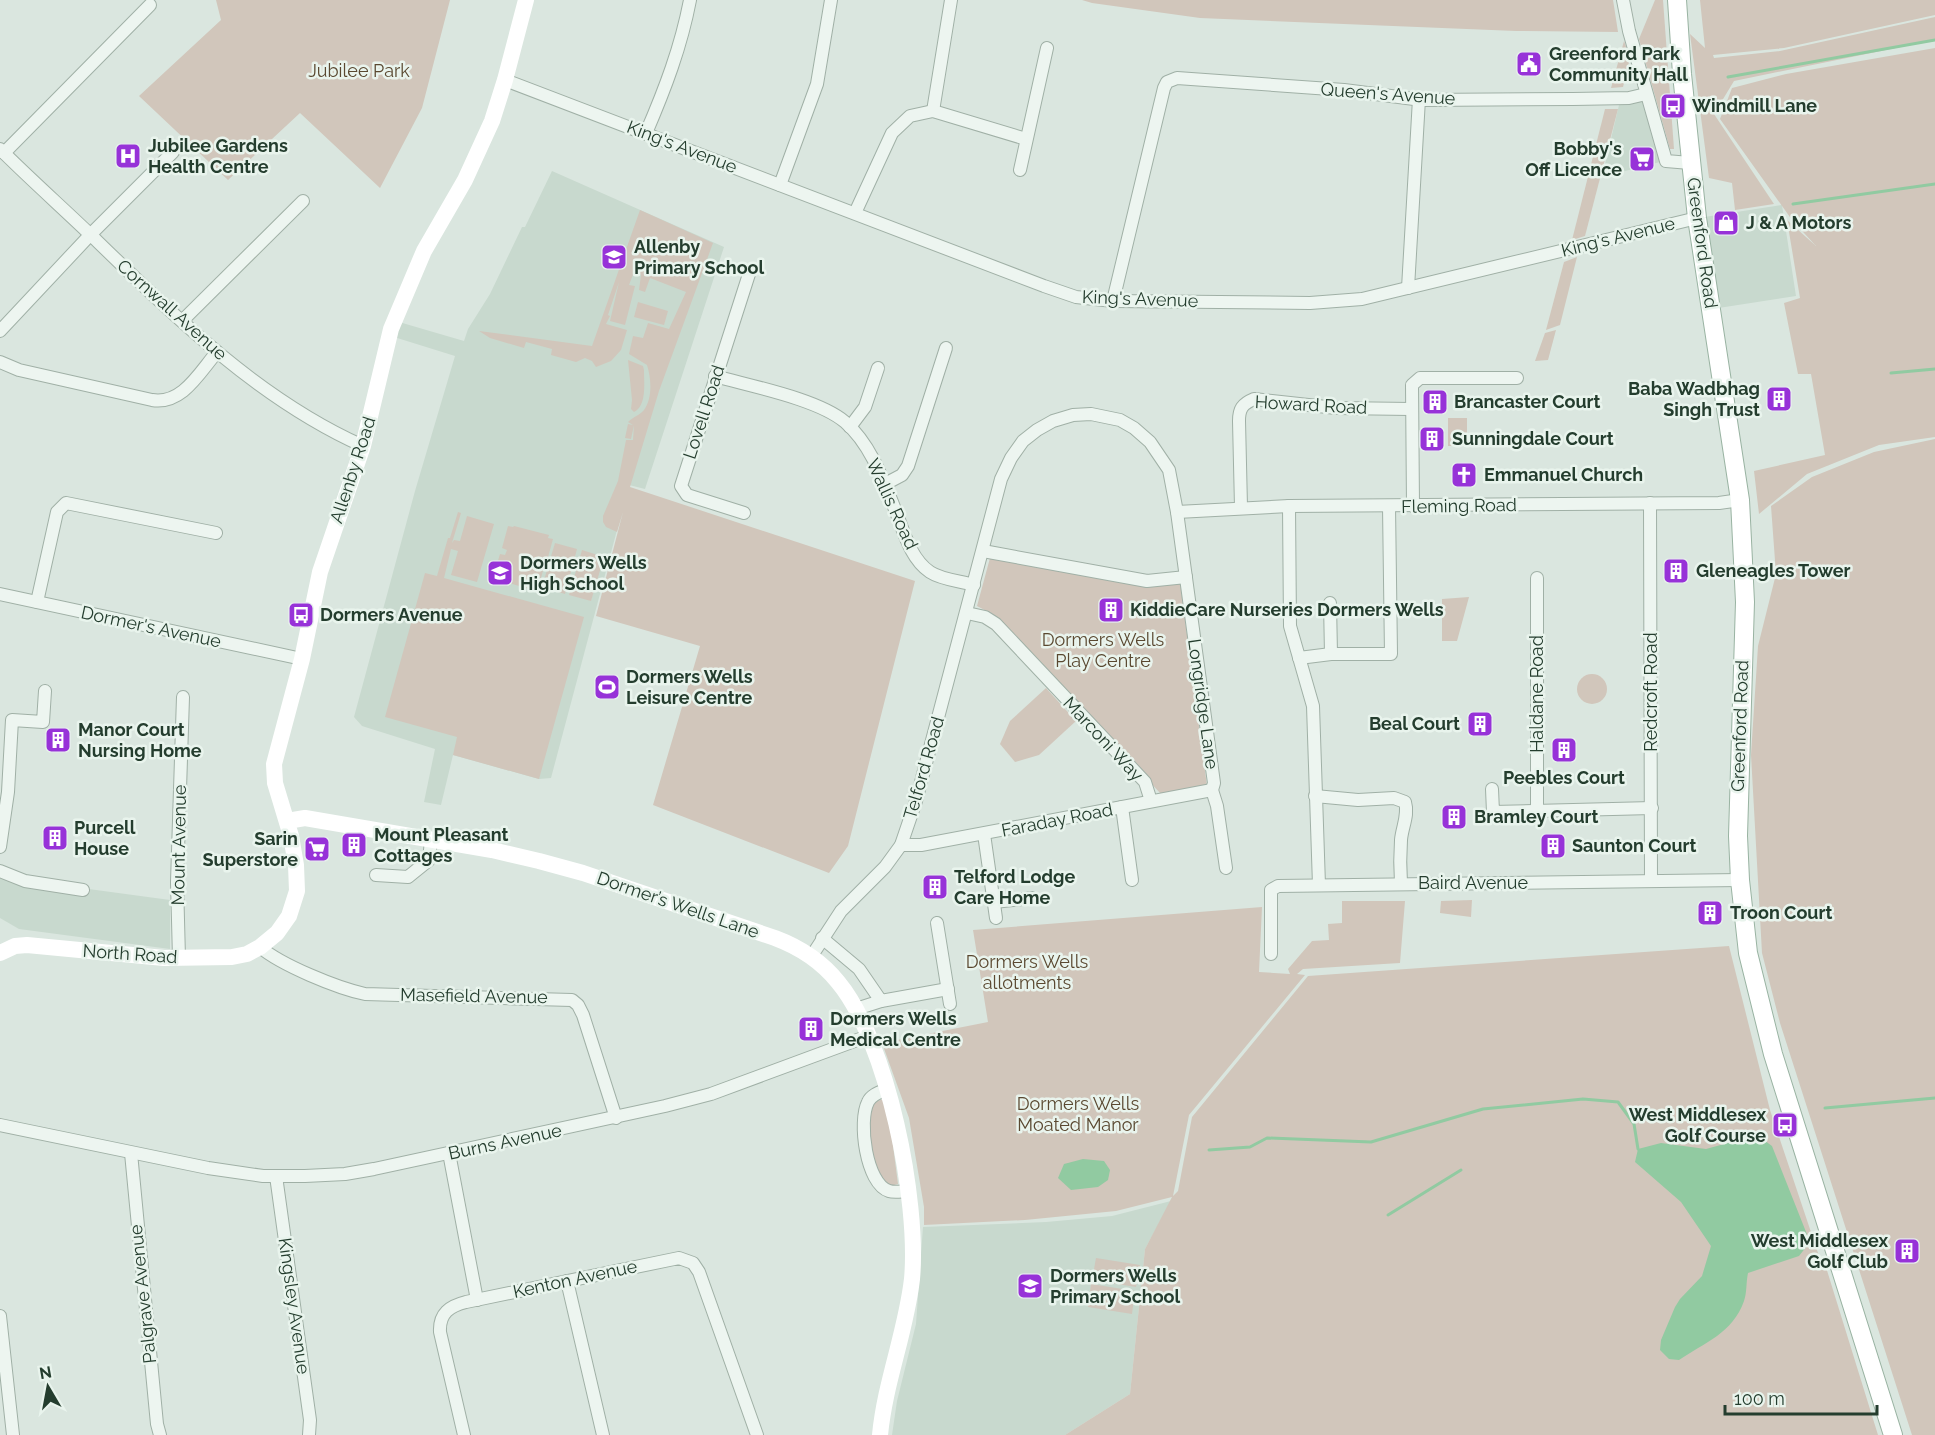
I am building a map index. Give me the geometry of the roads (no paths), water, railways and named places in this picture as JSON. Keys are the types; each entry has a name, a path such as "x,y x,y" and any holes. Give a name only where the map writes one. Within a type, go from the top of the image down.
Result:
{"main road":[{"name":"Greenford Road","path":"1677,0 1690,163 1740,500 1744,602 1738,790 1740,880 1748,953 1773,1054 1893,1435"}],"street":[{"name":"Allenby Road","path":"260,947 272,938 286,922 296,897 296,865 287,821 275,783 274,764 302,659 325,555 363,446 391,329 424,251 477,154 492,121 526,0"},
{"path":"646,133 668,82 683,34 690,0"},
{"path":"780,185 817,84 831,0"},
{"path":"933,111 951,0"},
{"path":"1623,0 1646,94 1666,161 1690,163"},
{"path":"2,151 150,5"},
{"path":"1020,170 1047,48"},
{"name":"Queen's Avenue","path":"1113,301 1158,108 1167,82 1177,78 1344,90 1419,99 1551,100 1629,98 1646,94"},
{"name":"King's Avenue","path":"505,80 1076,297 1113,301 1310,303 1362,299 1697,218"},
{"path":"1408,288 1419,99"},
{"path":"855,213 892,133 910,116 933,111 1026,139"},
{"name":"Cornwall Avenue","path":"2,151 217,352 281,399 323,426 363,446"},
{"path":"0,331 90,235 173,152"},
{"path":"182,321 303,201"},
{"name":"Lovell Road","path":"744,513 687,495 681,486 750,271"},
{"path":"885,484 902,475 908,466 946,348"},
{"path":"0,362 19,370 159,401 170,400 178,396 217,352"},
{"path":"850,427 865,407 878,368"},
{"name":"Wallis Road","path":"715,376 819,406 837,416 850,427 869,454 885,484 908,542 923,566 933,574 974,585"},
{"path":"1413,506 1412,386 1419,378 1517,378"},
{"name":"Howard Road","path":"1241,507 1239,410 1245,402 1254,399 1336,408 1411,409"},
{"name":"Telford Road","path":"811,957 841,912 885,867 901,844 916,801 1001,479 1017,449 1030,435 1046,424 1073,415 1091,414 1111,417 1127,424 1144,436 1156,449 1168,471 1178,512"},
{"name":"Fleming Road","path":"1178,512 1241,507 1724,503 1740,500"},
{"path":"37,602 57,512 66,503 216,533"},
{"name":"Redcroft Road","path":"1650,503 1651,881"},
{"path":"1289,506 1290,626 1313,706 1318,885"},
{"path":"1299,658 1331,654 1391,654 1389,506"},
{"name":"Longridge Lane","path":"1178,512 1214,783 1212,790 1217,806 1226,868"},
{"path":"982,550 1138,580 1152,581 1186,577"},
{"name":"Haldane Road","path":"1537,578 1537,811"},
{"name":"Dormer's Avenue","path":"0,594 302,659"},
{"path":"1330,603 1331,654"},
{"name":"Marconi Way","path":"967,613 985,617 996,624 1144,782 1151,801"},
{"path":"0,847 6,808 12,720 43,722 45,691"},
{"name":"Mount Avenue","path":"178,958 178,862 183,697"},
{"path":"1492,789 1493,812 1652,808"},
{"name":"Faraday Road","path":"901,844 921,845 1212,790"},
{"path":"1315,796 1358,800 1394,798 1405,802 1406,813 1400,853 1401,884"},
{"path":"1122,807 1132,880"},
{"name":"Dormer’s Wells Lane","path":"287,821 305,818 492,850 583,873 775,938 811,957 837,980 856,1009 887,1089 897,1125 908,1191 912,1251 911,1286 886,1393 880,1435"},
{"path":"984,834 996,918"},
{"path":"376,875 408,877 429,860 431,840"},
{"path":"0,871 24,881 83,890"},
{"name":"Baird Avenue","path":"1271,954 1271,890 1278,886 1740,880"},
{"path":"994,902 1032,897"},
{"path":"937,923 950,1004"},
{"path":"822,938 859,969 881,1000"},
{"name":"North Road","path":"0,953 15,946 27,945 135,957 178,958 240,956 260,947"},
{"name":"Masefield Avenue","path":"260,947 272,957 346,989 365,994 572,1000 578,1005 583,1015 616,1118"},
{"path":"856,1009 881,1000 948,989"},
{"name":"Burns Avenue","path":"0,1125 229,1171 276,1176 357,1172 616,1118 711,1094 868,1036"},
{"path":"887,1089 871,1098 867,1104 864,1132 866,1149 874,1173 884,1188 890,1192 908,1191"},
{"name":"Palgrave Avenue","path":"131,1153 157,1425 160,1435"},
{"path":"448,1154 477,1300"},
{"name":"Kingsley Avenue","path":"276,1176 310,1420 309,1435"},
{"name":"Kenton Avenue","path":"464,1435 440,1332 440,1321 448,1309 458,1304 673,1258 688,1260 699,1272 757,1435"},
{"path":"567,1281 603,1435"},
{"path":"0,1318 12,1435"}],"waterway":[{"path":"1728,77 1935,40"},
{"path":"1793,204 1935,184"},
{"path":"1891,373 1935,369"},
{"path":"1825,1108 1935,1098"},
{"path":"1209,1150 1250,1147 1267,1138 1371,1142 1483,1109 1583,1099 1618,1102 1634,1124 1638,1149"},
{"path":"1388,1215 1461,1170"}],"place":[{"name":"Greenford Park Community Hall","path":"1529,64"},
{"name":"Windmill Lane","path":"1673,106"},
{"name":"Jubilee Gardens Health Centre","path":"128,156"},
{"name":"Bobby's Off Licence","path":"1642,159"},
{"name":"J & A Motors","path":"1726,223"},
{"name":"Allenby Primary School","path":"614,257"},
{"name":"Baba Wadbhag Singh Trust","path":"1779,399"},
{"name":"Brancaster Court","path":"1435,402"},
{"name":"Sunningdale Court","path":"1432,439"},
{"name":"Emmanuel Church","path":"1464,475"},
{"name":"Gleneagles Tower","path":"1676,571"},
{"name":"Dormers Wells High School","path":"500,573"},
{"name":"KiddieCare Nurseries Dormers Wells","path":"1111,610"},
{"name":"Dormers Avenue","path":"301,615"},
{"name":"Dormers Wells Leisure Centre","path":"607,687"},
{"name":"Beal Court","path":"1480,724"},
{"name":"Manor Court Nursing Home","path":"58,740"},
{"name":"Peebles Court","path":"1564,750"},
{"name":"Bramley Court","path":"1454,817"},
{"name":"Purcell House","path":"55,838"},
{"name":"Mount Pleasant Cottages","path":"354,845"},
{"name":"Saunton Court","path":"1553,846"},
{"name":"Sarin Superstore","path":"317,849"},
{"name":"Telford Lodge Care Home","path":"935,887"},
{"name":"Troon Court","path":"1710,913"},
{"name":"Dormers Wells Medical Centre","path":"811,1029"},
{"name":"West Middlesex Golf Course","path":"1785,1125"},
{"name":"West Middlesex Golf Club","path":"1907,1251"},
{"name":"Dormers Wells Primary School","path":"1030,1286"}],"park label":[{"name":"Jubilee Park","path":"359,71"},
{"name":"Dormers Wells Play Centre","path":"1103,650"},
{"name":"Dormers Wells allotments","path":"1027,972"},
{"name":"Dormers Wells Moated Manor","path":"1078,1114"}]}
